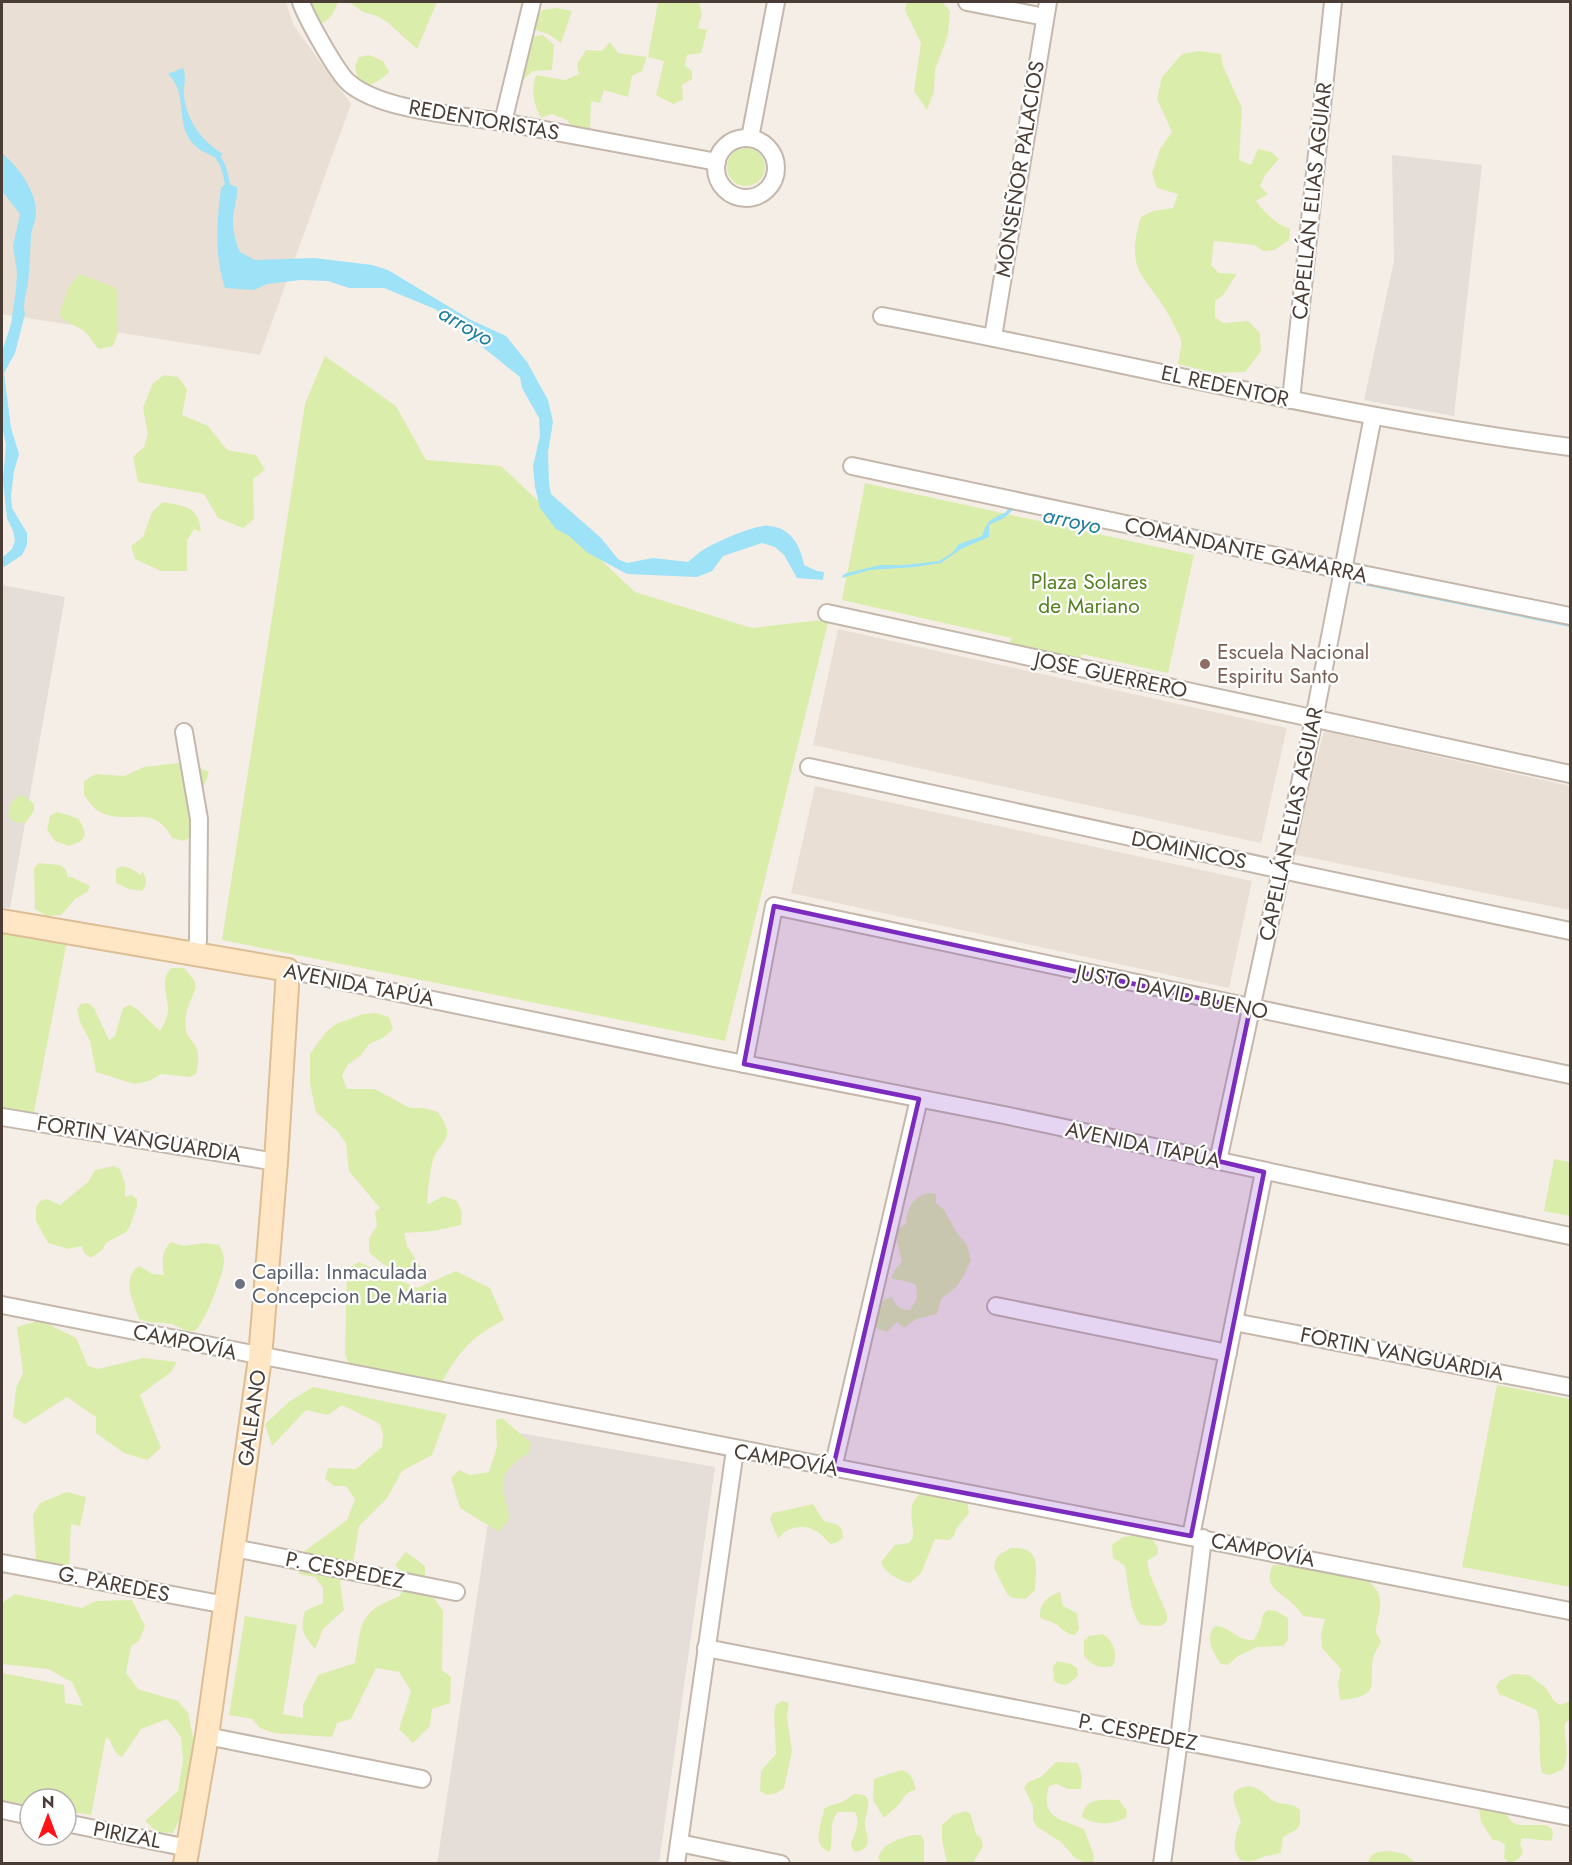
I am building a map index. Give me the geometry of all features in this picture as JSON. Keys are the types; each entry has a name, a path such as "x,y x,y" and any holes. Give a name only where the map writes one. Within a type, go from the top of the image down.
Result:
{"street":[{"name":"REDENTORISTAS","path":"301,2 328,54 348,83 373,97 397,105 503,122 717,162"},
{"path":"503,122 532,2"},
{"path":"750,138 776,2"},
{"path":"967,2 1046,9"},
{"name":"CAPELLÁN ELIAS AGUIAR","path":"1291,400 1334,2"},
{"name":"MONSEÑOR PALACIOS","path":"993,337 1046,9"},
{"path":"750,138 766,145 775,160 775,177 764,192 747,197 730,193 719,180 717,162 720,154 732,141 750,138"},
{"name":"EL REDENTOR","path":"882,316 1373,416 1570,447"},
{"name":"CAPELLÁN ELIAS AGUIAR","path":"1218,1161 1314,719 1373,416"},
{"name":"COMANDANTE GAMARRA","path":"852,466 1570,616"},
{"name":"JOSE GUERRERO","path":"827,613 1570,774"},
{"path":"184,732 199,819 198,940 195,955"},
{"name":"DOMINICOS","path":"809,767 1570,930"},
{"name":"JUSTO DAVID BUENO","path":"744,1064 774,906 1570,1076"},
{"name":"AVENIDA TAPÚA","path":"2,921 288,970 714,1058"},
{"name":"GALEANO","path":"186,1856 207,1736 260,1358 276,1162 288,970"},
{"name":"AVENIDA ITAPÚA","path":"714,1058 1570,1236"},
{"path":"833,1468 919,1099"},
{"name":"FORTIN VANGUARDIA","path":"2,1117 276,1162"},
{"path":"1162,1863 1179,1740 1197,1537 1228,1353 1264,1172"},
{"name":"CAMPOVÍA","path":"2,1305 260,1358 1197,1537 1570,1611"},
{"path":"996,1306 1228,1353"},
{"name":"FORTIN VANGUARDIA","path":"1234,1322 1570,1387"},
{"path":"676,1863 735,1450"},
{"name":"P. CESPEDEZ","path":"234,1548 456,1592"},
{"name":"G. PAREDES","path":"2,1563 226,1605"},
{"name":"P. CESPEDEZ","path":"706,1648 1570,1817"},
{"path":"207,1736 422,1779"},
{"path":"2,1810 18,1813"},
{"name":"PIRIZAL","path":"78,1826 186,1856"},
{"path":"679,1843 781,1863"}],"highlighted area":[{"path":"774,906 1250,1009 1218,1161 1264,1172 1191,1536 833,1468 919,1099 744,1064"}],"shaded area":[{"path":"2,2 286,2 294,26 351,104 260,355 2,314"},
{"path":"1392,155 1482,165 1454,416 1364,400 1394,261"},
{"path":"2,585 65,597 10,908 2,907"},
{"path":"838,629 1287,728 1261,843 813,745"},
{"path":"1324,731 1570,786 1570,910 1292,854"},
{"path":"815,786 1252,881 1229,988 791,893"},
{"path":"502,1430 715,1467 659,1863 437,1864"}],"green space":[{"path":"296,2 338,2 329,18 313,27"},
{"path":"349,2 437,2 417,49 387,22 363,12"},
{"path":"658,2 699,2 702,14 698,28 707,30 701,53 687,55 685,66 692,71 692,79 682,85 683,100 673,104 656,95 664,61 648,57"},
{"path":"907,2 942,2 950,11 948,35 935,70 934,92 927,110 914,91 921,43 905,10"},
{"path":"556,8 572,11 561,43 548,34 536,30 534,19 542,10"},
{"path":"543,35 554,45 552,70 533,71 519,83 523,38"},
{"path":"610,42 618,53 647,57 642,71 632,76 628,97 604,90 600,103 591,101 590,134 575,131 567,120 552,114 541,118 534,97 536,75 565,80 579,74 577,64 586,50 602,51"},
{"path":"1199,51 1221,54 1223,66 1242,108 1239,160 1251,165 1258,149 1271,152 1279,159 1265,175 1260,186 1268,194 1256,201 1271,218 1290,229 1289,240 1274,250 1263,251 1255,245 1214,241 1211,265 1219,273 1237,274 1223,295 1215,301 1215,317 1223,323 1248,321 1260,333 1261,351 1245,372 1215,373 1178,364 1180,336 1165,308 1142,275 1137,265 1135,252 1141,217 1153,211 1173,208 1178,194 1157,188 1152,173 1160,149 1172,132 1157,99 1162,77 1182,54"},
{"path":"369,55 383,61 389,72 367,87 358,80 355,66 359,57"},
{"path":"746,148 759,154 765,167 759,180 746,186 733,180 727,167 733,154"},
{"path":"79,274 114,287 118,293 118,333 113,346 99,349 84,331 59,314 69,287"},
{"path":"325,356 396,406 426,460 501,466 635,592 752,628 829,619 725,1041 222,940 305,404"},
{"path":"164,375 178,377 187,389 182,415 208,426 227,450 256,455 265,470 253,479 254,519 243,528 218,518 204,494 138,482 133,457 144,447 148,434 143,408 153,383"},
{"name":"Plaza Solares de Mariano","path":"865,483 1194,555 1168,673 1082,654 1079,665 1009,648 1011,638 842,600"},
{"path":"163,502 190,509 197,517 201,532 194,529 187,541 187,571 161,571 135,559 131,546 143,537 152,512"},
{"path":"187,762 209,772 197,804 195,829 184,841 172,838 165,827 157,821 139,817 110,816 100,812 84,795 84,781 95,774 124,776 144,767"},
{"path":"23,795 34,804 34,811 26,822 15,822 8,816 10,808 14,800"},
{"path":"57,812 73,816 82,824 85,835 81,841 69,846 55,841 47,830 50,816"},
{"path":"39,863 60,865 66,870 68,877 90,886 87,892 75,899 61,915 47,916 35,909 34,868"},
{"path":"122,866 141,875 142,871 146,881 142,891 129,889 116,883 116,869"},
{"path":"2,928 67,941 32,1122 2,1117"},
{"path":"171,968 184,968 194,980 196,987 185,1023 187,1034 198,1051 196,1074 190,1077 161,1074 149,1081 134,1084 96,1072 90,1041 80,1022 77,1009 81,1004 88,1003 94,1008 109,1040 115,1036 123,1008 130,1005 160,1031 168,1012 165,982"},
{"path":"376,1013 389,1017 393,1029 383,1038 369,1044 360,1056 348,1064 342,1076 347,1089 375,1089 410,1108 424,1108 438,1112 444,1122 447,1135 432,1164 427,1203 443,1196 457,1201 462,1212 461,1225 433,1231 404,1233 407,1246 422,1269 414,1271 393,1270 369,1252 369,1238 377,1226 375,1212 380,1208 349,1171 346,1143 338,1132 316,1112 310,1084 310,1054 326,1032 336,1024 363,1014"},
{"path":"1554,1159 1570,1162 1570,1216 1544,1211"},
{"path":"114,1166 120,1169 125,1184 125,1197 132,1195 137,1199 137,1206 126,1232 106,1243 103,1249 91,1258 84,1253 82,1246 68,1249 48,1243 36,1221 36,1207 40,1201 47,1199 60,1205 88,1182 95,1170"},
{"path":"928,1193 936,1194 936,1203 944,1210 967,1245 971,1260 957,1286 941,1299 937,1314 916,1319 904,1328 897,1322 887,1332 878,1329 872,1323 883,1300 892,1297 898,1307 910,1310 917,1298 916,1285 891,1278 902,1262 895,1234 906,1224 911,1204 918,1197"},
{"path":"171,1242 184,1246 205,1243 219,1245 223,1254 223,1269 217,1288 208,1311 194,1331 172,1324 139,1319 130,1291 130,1277 139,1266 152,1274 164,1275 164,1253"},
{"path":"359,1262 417,1288 456,1271 490,1288 504,1320 482,1333 467,1346 441,1383 397,1388 350,1367 345,1354 347,1269"},
{"path":"40,1320 76,1338 88,1366 98,1369 143,1358 177,1362 171,1372 140,1395 161,1448 147,1460 124,1453 96,1433 96,1417 67,1397 25,1424 13,1417 16,1388 23,1373 17,1327"},
{"path":"1497,1385 1570,1399 1570,1587 1462,1567"},
{"path":"313,1387 447,1414 432,1455 402,1471 387,1498 359,1526 353,1564 340,1582 344,1610 323,1629 315,1649 305,1635 303,1623 305,1611 323,1603 323,1588 315,1577 299,1574 298,1556 347,1520 355,1499 346,1486 334,1486 325,1479 328,1468 356,1469 382,1447 383,1435 380,1424 342,1405 328,1415 306,1410 272,1446 265,1424 290,1401"},
{"path":"502,1418 531,1443 529,1452 506,1473 503,1487 510,1518 499,1532 460,1508 451,1478 459,1470 470,1475 489,1472 497,1447 496,1420"},
{"path":"67,1492 86,1497 80,1526 71,1524 69,1573 46,1581 36,1562 33,1515 40,1503"},
{"path":"924,1492 944,1494 947,1500 954,1502 967,1500 969,1513 949,1540 935,1539 921,1573 910,1583 893,1576 881,1562 895,1545 909,1543 913,1538 912,1506 918,1496"},
{"path":"813,1504 824,1521 838,1525 842,1530 843,1537 838,1542 831,1544 821,1534 803,1527 786,1531 778,1539 770,1519 773,1513"},
{"path":"1154,1535 1153,1541 1158,1547 1158,1554 1147,1561 1150,1575 1167,1614 1167,1621 1161,1626 1141,1625 1137,1620 1128,1589 1125,1566 1113,1558 1112,1545 1123,1537"},
{"path":"1011,1548 1028,1551 1035,1560 1035,1590 1026,1599 1012,1598 1007,1594 994,1568 999,1555"},
{"path":"406,1552 425,1566 425,1578 437,1591 434,1598 443,1611 442,1670 451,1677 450,1703 432,1709 430,1726 413,1743 399,1729 411,1691 399,1672 376,1668 351,1719 337,1723 332,1737 274,1733 260,1728 252,1719 229,1715 245,1616 297,1625 283,1714 303,1718 303,1705 318,1675 355,1663 364,1621 376,1608 400,1596 405,1576 395,1565"},
{"path":"1273,1565 1317,1568 1330,1574 1354,1574 1367,1580 1377,1590 1380,1612 1376,1632 1381,1642 1374,1655 1371,1686 1364,1695 1340,1700 1338,1683 1341,1669 1322,1648 1321,1633 1325,1619 1303,1616 1274,1588 1270,1579"},
{"path":"1060,1592 1063,1606 1077,1613 1079,1629 1075,1635 1040,1617 1045,1601"},
{"path":"15,1594 82,1608 96,1601 132,1600 145,1626 139,1641 131,1646 126,1673 138,1689 178,1701 188,1713 201,1775 173,1833 157,1832 145,1821 178,1791 183,1760 181,1737 167,1719 141,1729 122,1757 106,1737 91,1815 78,1813 78,1787 18,1787 18,1803 2,1800 2,1673 64,1685 65,1703 83,1706 72,1682 48,1669 2,1664 2,1603"},
{"path":"1268,1610 1276,1611 1288,1618 1288,1640 1283,1646 1257,1647 1238,1656 1228,1665 1221,1664 1210,1640 1215,1626 1225,1628 1243,1639 1254,1640 1263,1614"},
{"path":"1103,1634 1114,1648 1113,1666 1096,1666 1084,1655 1084,1641 1089,1636"},
{"path":"1057,1661 1077,1668 1078,1675 1073,1681 1064,1685 1054,1681 1053,1667"},
{"path":"1513,1674 1529,1675 1546,1688 1554,1701 1560,1705 1570,1701 1570,1720 1565,1723 1567,1753 1562,1770 1549,1775 1542,1773 1537,1710 1499,1694 1496,1687 1499,1681"},
{"path":"782,1701 789,1703 787,1717 792,1752 784,1788 769,1795 760,1791 761,1771 776,1754 774,1712 776,1705"},
{"path":"1056,1762 1078,1763 1082,1776 1081,1789 1068,1789 1056,1784 1049,1786 1047,1805 1054,1816 1084,1829 1094,1856 1093,1863 1085,1863 1075,1858 1061,1842 1037,1827 1033,1820 1033,1806 1024,1788 1028,1782 1041,1777"},
{"path":"901,1770 910,1775 916,1790 906,1794 884,1818 873,1800 874,1779"},
{"path":"1250,1786 1276,1802 1292,1805 1300,1810 1298,1828 1283,1837 1281,1852 1253,1861 1240,1860 1235,1846 1241,1822 1234,1794 1241,1788"},
{"path":"854,1794 862,1795 868,1800 865,1826 868,1843 865,1848 855,1852 851,1846 858,1821 855,1812 838,1812 832,1826 830,1852 820,1845 819,1840 824,1809"},
{"path":"1119,1800 1127,1811 1126,1818 1104,1824 1082,1817 1087,1806 1095,1801"},
{"path":"1486,1806 1504,1812 1512,1822 1518,1825 1546,1825 1552,1829 1551,1841 1522,1838 1520,1844 1522,1854 1518,1859 1509,1863 1504,1858 1505,1845 1493,1840 1481,1822 1479,1809"},
{"path":"966,1811 971,1815 976,1834 981,1838 983,1846 973,1863 947,1863 942,1840 942,1825 953,1815"},
{"path":"913,1835 921,1835 924,1841 924,1863 881,1863 878,1858 887,1845"},
{"path":"1390,1851 1405,1854 1416,1863 1368,1863 1373,1854"}],"water":[{"path":"183,68 184,97 189,115 202,137 223,154 218,158 201,150 191,141 185,130 176,84 168,74"},
{"path":"2,153 25,180 33,195 36,212 31,235 29,276 24,302 25,314 15,353 4,373 11,428 19,454 14,471 12,508 27,533 27,545 22,555 4,567 2,558 12,549 15,541 7,518 3,480 6,445 2,425 2,352 11,324 16,290 17,272 13,246 20,214 2,191"},
{"path":"226,183 237,187 233,222 240,252 255,260 314,258 372,265 388,270 471,320 506,336 527,362 548,400 553,422 548,452 551,494 601,538 618,559 627,563 653,558 688,562 703,550 726,538 755,528 769,526 789,534 800,551 804,565 824,572 823,580 797,578 784,555 775,547 762,543 723,556 712,571 697,577 627,574 588,553 569,536 556,529 540,508 533,466 540,436 539,418 522,388 520,377 435,309 384,288 349,288 328,281 301,280 267,284 254,290 225,288 219,263 217,238 221,188"},
{"path":"1009,506 1321,572 1321,575 1014,509 1004,518 989,525 989,537 961,549 941,563 870,570 842,578 847,573 880,565 939,561 952,553 959,544 982,536 988,523 1006,512"},
{"path":"1354,578 1570,624 1570,627 1353,583"}],"waterway":[{"name":"arroyo","path":"214,153 222,165 228,188"}],"place":[{"name":"Escuela Nacional Espiritu Santo","path":"1205,664"},
{"name":"Capilla: Inmaculada Concepcion De Maria","path":"240,1284"}]}
